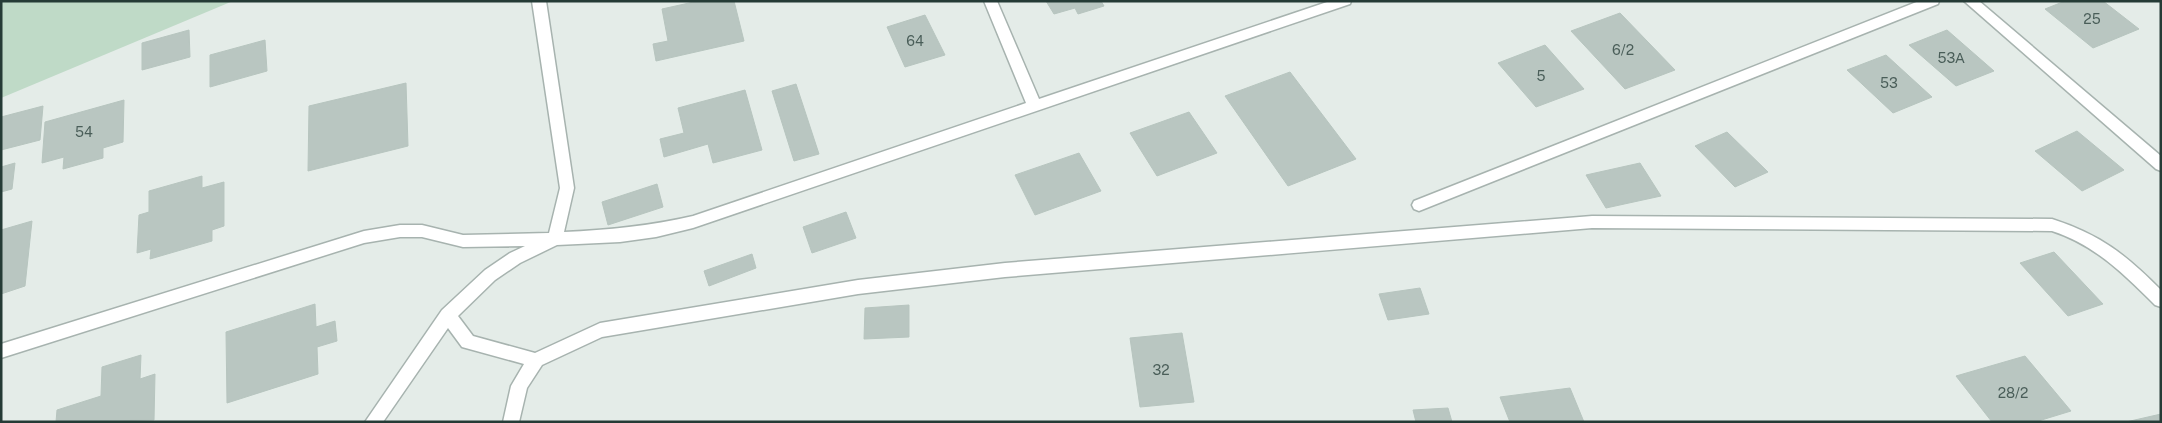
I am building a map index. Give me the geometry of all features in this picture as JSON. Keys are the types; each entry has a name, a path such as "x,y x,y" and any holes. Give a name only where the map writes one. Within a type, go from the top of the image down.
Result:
{"street":[{"path":"539,1 567,188 555,239"},
{"path":"990,1 1035,106"},
{"path":"1,351 364,237 400,231 422,231 463,241 555,239 620,236 656,231 694,222 1345,1"},
{"path":"1418,205 1934,1"},
{"path":"1970,1 2161,165"},
{"path":"511,422 519,386 536,360 600,330 858,287 1015,269 1592,222 2052,225 2073,231 2098,243 2116,256 2161,300"},
{"path":"373,422 448,315 490,275 515,258 555,239"},
{"path":"448,315 468,342 536,360"}],"green space":[{"path":"1,1 233,1 1,98"}],"building":[{"path":"698,1 734,1 744,41 656,61 653,44 668,41 662,9"},
{"path":"1046,1 1101,1 1104,6 1078,14 1075,8 1054,14"},
{"path":"2065,1 2103,1 2139,29 2093,48 2045,9"},
{"path":"1620,13 1675,70 1625,89 1571,31"},
{"path":"925,15 945,55 905,67 887,27"},
{"path":"189,30 190,57 142,70 142,43"},
{"path":"1947,30 1994,71 1956,86 1909,45"},
{"path":"265,40 267,71 210,87 210,55"},
{"path":"1545,45 1584,89 1536,107 1498,63"},
{"path":"1886,55 1932,97 1893,113 1847,70"},
{"path":"1290,72 1356,159 1288,186 1225,96"},
{"path":"406,83 408,146 308,171 309,106"},
{"path":"796,84 819,154 794,161 772,91"},
{"path":"745,90 762,150 713,163 708,144 664,157 660,139 684,133 678,108"},
{"path":"124,100 123,142 103,148 103,158 63,169 64,157 42,163 45,122"},
{"path":"43,106 40,140 1,150 1,117"},
{"path":"1189,112 1217,153 1157,176 1130,133"},
{"path":"2077,131 2124,170 2082,191 2035,151"},
{"path":"1727,132 1768,172 1735,187 1695,146"},
{"path":"1079,153 1101,191 1035,215 1015,175"},
{"path":"15,163 12,189 1,192 1,167"},
{"path":"1640,163 1661,196 1606,208 1586,175"},
{"path":"202,176 202,188 224,182 224,226 212,230 212,241 150,259 151,249 137,253 139,215 149,212 149,191"},
{"path":"657,184 663,207 608,225 602,202"},
{"path":"846,212 856,238 812,253 803,227"},
{"path":"32,221 25,286 1,294 1,230"},
{"path":"2054,252 2103,304 2068,316 2020,263"},
{"path":"752,254 756,268 709,286 704,271"},
{"path":"1420,288 1429,314 1388,320 1379,294"},
{"path":"315,304 316,327 335,321 337,341 317,347 318,374 227,403 226,332"},
{"path":"909,305 909,337 864,339 865,308"},
{"path":"1182,333 1194,402 1140,407 1130,338"},
{"path":"141,355 140,379 155,374 154,420 56,422 57,410 101,396 102,367"},
{"path":"2025,356 2071,411 2035,422 1992,422 1956,376"},
{"path":"1570,388 1584,422 1510,422 1500,397"},
{"path":"1448,408 1452,422 1416,422 1413,410"},
{"path":"2161,414 2161,422 2126,422"}]}
